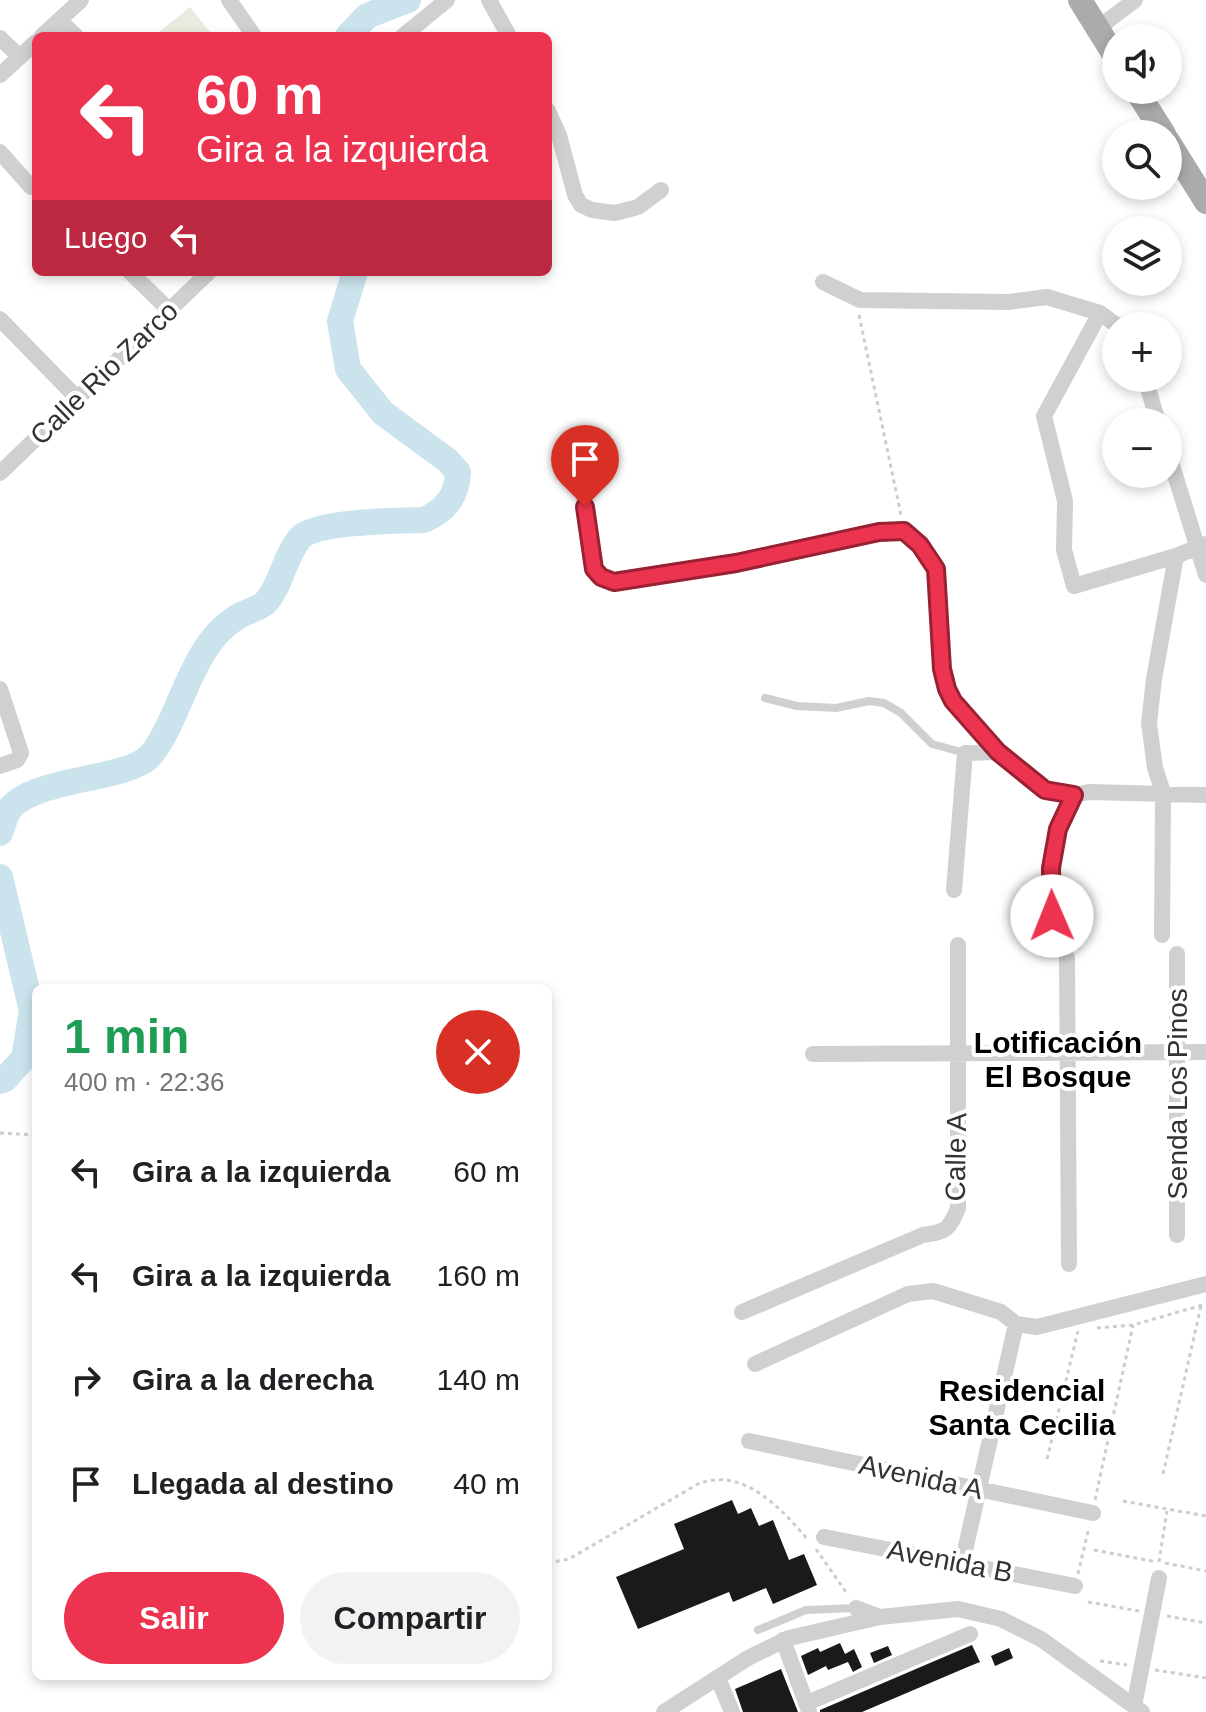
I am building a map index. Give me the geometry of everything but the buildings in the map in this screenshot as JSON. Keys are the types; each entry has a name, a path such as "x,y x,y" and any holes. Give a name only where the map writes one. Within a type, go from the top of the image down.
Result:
{"main road":[{"path":"1080,0 1102,35"},
{"path":"1182,163 1206,202"}],"street":[{"path":"46,32 81,0"},
{"path":"229,0 251,32"},
{"path":"408,32 447,0"},
{"path":"489,0 507,32"},
{"path":"1098,28 1135,0"},
{"path":"59,20 72,32"},
{"path":"0,38 20,57"},
{"path":"0,75 32,46"},
{"path":"552,120 575,195 581,205 615,213 638,207 661,190"},
{"path":"0,152 31,187"},
{"path":"134,276 169,310"},
{"name":"Calle Rio Zarco","path":"0,473 205,276"},
{"path":"823,282 860,300 1008,302 1047,297 1100,313 1044,416 1065,501 1063,522 1067,568 1074,586 1176,556 1202,545"},
{"path":"0,319 77,398"},
{"path":"581,476 594,569 601,577 614,582 736,563 879,532 904,531 920,545 936,569 942,669 947,689 953,701 998,752 1045,790 1074,795 1089,792 1206,795"},
{"path":"1181,488 1202,545 1206,575"},
{"path":"1162,935 1163,792 1155,768 1149,723 1176,556"},
{"path":"0,689 21,753 17,760 0,766"},
{"path":"954,890 965,753 998,752"},
{"path":"1052,916 1051,868 1058,829 1074,795"},
{"name":"Calle A","path":"742,1312 923,1235 943,1232 952,1224 958,1208 958,945"},
{"name":"Senda Los Pinos","path":"1177,954 1177,1235"},
{"path":"1067,958 1069,1264"},
{"path":"813,1054 1206,1052"},
{"path":"755,1364 908,1294 933,1291 1001,1312 1016,1324 1037,1327 1206,1284"},
{"path":"962,1564 1016,1324"},
{"name":"Avenida A","path":"749,1441 1093,1513"},
{"name":"Avenida B","path":"824,1537 1075,1586"},
{"path":"1138,1709 1159,1570"},
{"path":"856,1608 880,1617"},
{"path":"664,1712 783,1640 880,1617 958,1609 1001,1619 1041,1639 1138,1709"},
{"path":"783,1640 808,1708 970,1634"},
{"path":"718,1678 732,1712"}],"lane":[{"path":"765,698 797,706 836,708 869,701 884,703 901,713 932,744 965,753"},
{"path":"758,1630 806,1610 856,1608"}],"path":[{"path":"860,300 858,313 904,531"},
{"path":"0,1133 32,1135"},
{"path":"1092,1329 1133,1325 1203,1305 1163,1474"},
{"path":"1075,1586 1133,1325"},
{"path":"1047,1459 1078,1330"},
{"path":"552,1562 569,1559 698,1484 712,1478 726,1479 756,1491 784,1514 830,1568 856,1608"},
{"path":"1123,1501 1206,1516"},
{"path":"1159,1570 1167,1509"},
{"path":"1094,1550 1159,1570 1206,1571"},
{"path":"1088,1602 1206,1623"},
{"path":"1100,1661 1206,1678"}],"shaded area":[{"path":"190,7 210,32 159,32"}],"waterway":[{"path":"352,32 367,16 408,0"},
{"path":"0,833 9,810 34,792 130,768 151,755 210,642 230,622 266,602 300,538 309,532 339,525 424,520 449,501 458,472 447,460 383,413 348,369 340,321 354,276"},
{"path":"0,877 32,1011 24,1058 0,1081"}],"district":[{"name":"Lotificación El Bosque","path":"1058,1059"},
{"name":"Residencial Santa Cecilia","path":"1022,1407"}],"route":[{"path":"585,507 594,569 601,577 614,582 736,563 879,532 904,531 920,545 936,569 942,669 953,701 998,752 1045,790 1074,795 1058,829 1051,868 1052,916"}]}
